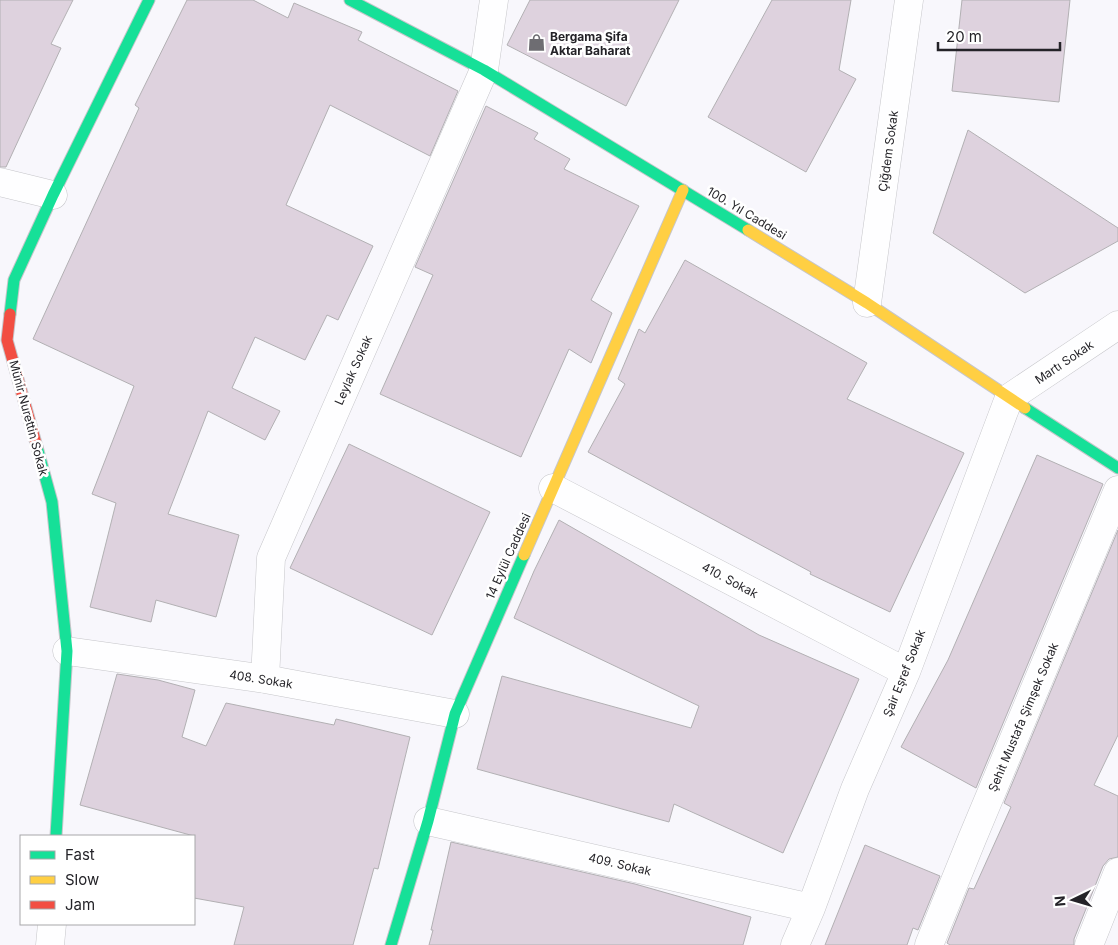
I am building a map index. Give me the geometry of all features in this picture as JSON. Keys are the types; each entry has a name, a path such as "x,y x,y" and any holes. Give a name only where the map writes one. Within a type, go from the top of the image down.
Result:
{"street":[{"name":"Münir Nurettin Sokak","path":"56,835 67,651 52,502 8,340 14,280 53,195 149,0"},
{"name":"100. Yıl Caddesi","path":"350,0 484,70 683,190 867,303 1118,468"},
{"name":"Leylak Sokak","path":"265,679 271,558 484,70 494,0"},
{"name":"Çiğdem Sokak","path":"867,303 909,0"},
{"path":"0,182 53,195"},
{"name":"14 Eylül Caddesi","path":"390,945 428,820 455,714 683,190"},
{"name":"Martı Sokak","path":"1009,398 1118,325"},
{"name":"Şair Eşref Sokak","path":"795,945 856,789 906,672 1009,398"},
{"name":"410. Sokak","path":"553,488 906,672"},
{"name":"Şehit Mustafa Şimşek Sokak","path":"929,945 1118,490"},
{"name":"408. Sokak","path":"67,651 265,679 455,714"},
{"name":"409. Sokak","path":"428,820 811,908"},
{"path":"1089,945 1118,872"},
{"path":"50,945 52,925"}],"building":[{"path":"0,0 73,0 51,44 61,48 6,167 0,167"},
{"path":"187,0 253,0 288,18 294,3 362,32 358,40 458,91 430,156 330,105 286,205 373,246 338,320 327,315 305,360 255,337 232,388 280,411 265,440 208,411 168,514 239,535 216,617 156,600 151,622 90,607 116,503 92,494 134,386 33,339 139,108 135,105"},
{"path":"530,0 679,0 626,106 507,45"},
{"path":"772,0 851,0 839,70 856,79 806,172 708,117"},
{"path":"962,0 1070,0 1059,102 952,91"},
{"path":"486,106 538,133 534,139 570,159 564,169 639,206 591,300 612,313 591,363 569,349 521,457 380,394 433,275 415,267"},
{"path":"968,130 1118,228 1118,241 1025,293 933,233"},
{"path":"685,260 867,363 847,399 964,453 890,612 810,574 811,572 588,452 625,384 618,379 639,329 645,333"},
{"path":"349,444 490,512 432,635 290,568"},
{"path":"1037,455 1103,484 976,788 901,747 948,660"},
{"path":"559,520 759,635 859,679 783,853 674,804 669,822 477,769 502,676 691,728 699,706 514,618"},
{"path":"1118,530 1118,735 1094,785 1118,796 1118,857 1109,859 1103,866 1074,939 1074,945 950,945 947,943 969,888 974,889 1011,807 1004,803"},
{"path":"117,674 158,680 195,690 182,737 206,746 226,703 334,725 336,719 410,737 378,869 374,868 353,945 234,945 244,907 195,898 195,835 80,805"},
{"path":"451,842 635,884 751,917 743,945 429,945"},
{"path":"865,845 940,876 918,930 913,928 907,945 825,945"}],"traffic: fast":[{"path":"10,314 14,280 53,195 149,0"},
{"path":"350,0 484,70 748,230"},
{"path":"1025,408 1118,468"},
{"path":"37,447 52,502 67,651 56,835"},
{"path":"391,945 428,821 455,714 524,555"}],"traffic: slow":[{"path":"524,555 683,190"},
{"path":"748,230 867,303 1025,408"}],"traffic: jam":[{"path":"10,314 7,340 37,447"}],"place":[{"name":"Bergama Şifa Aktar Baharat","path":"536,43"}]}
